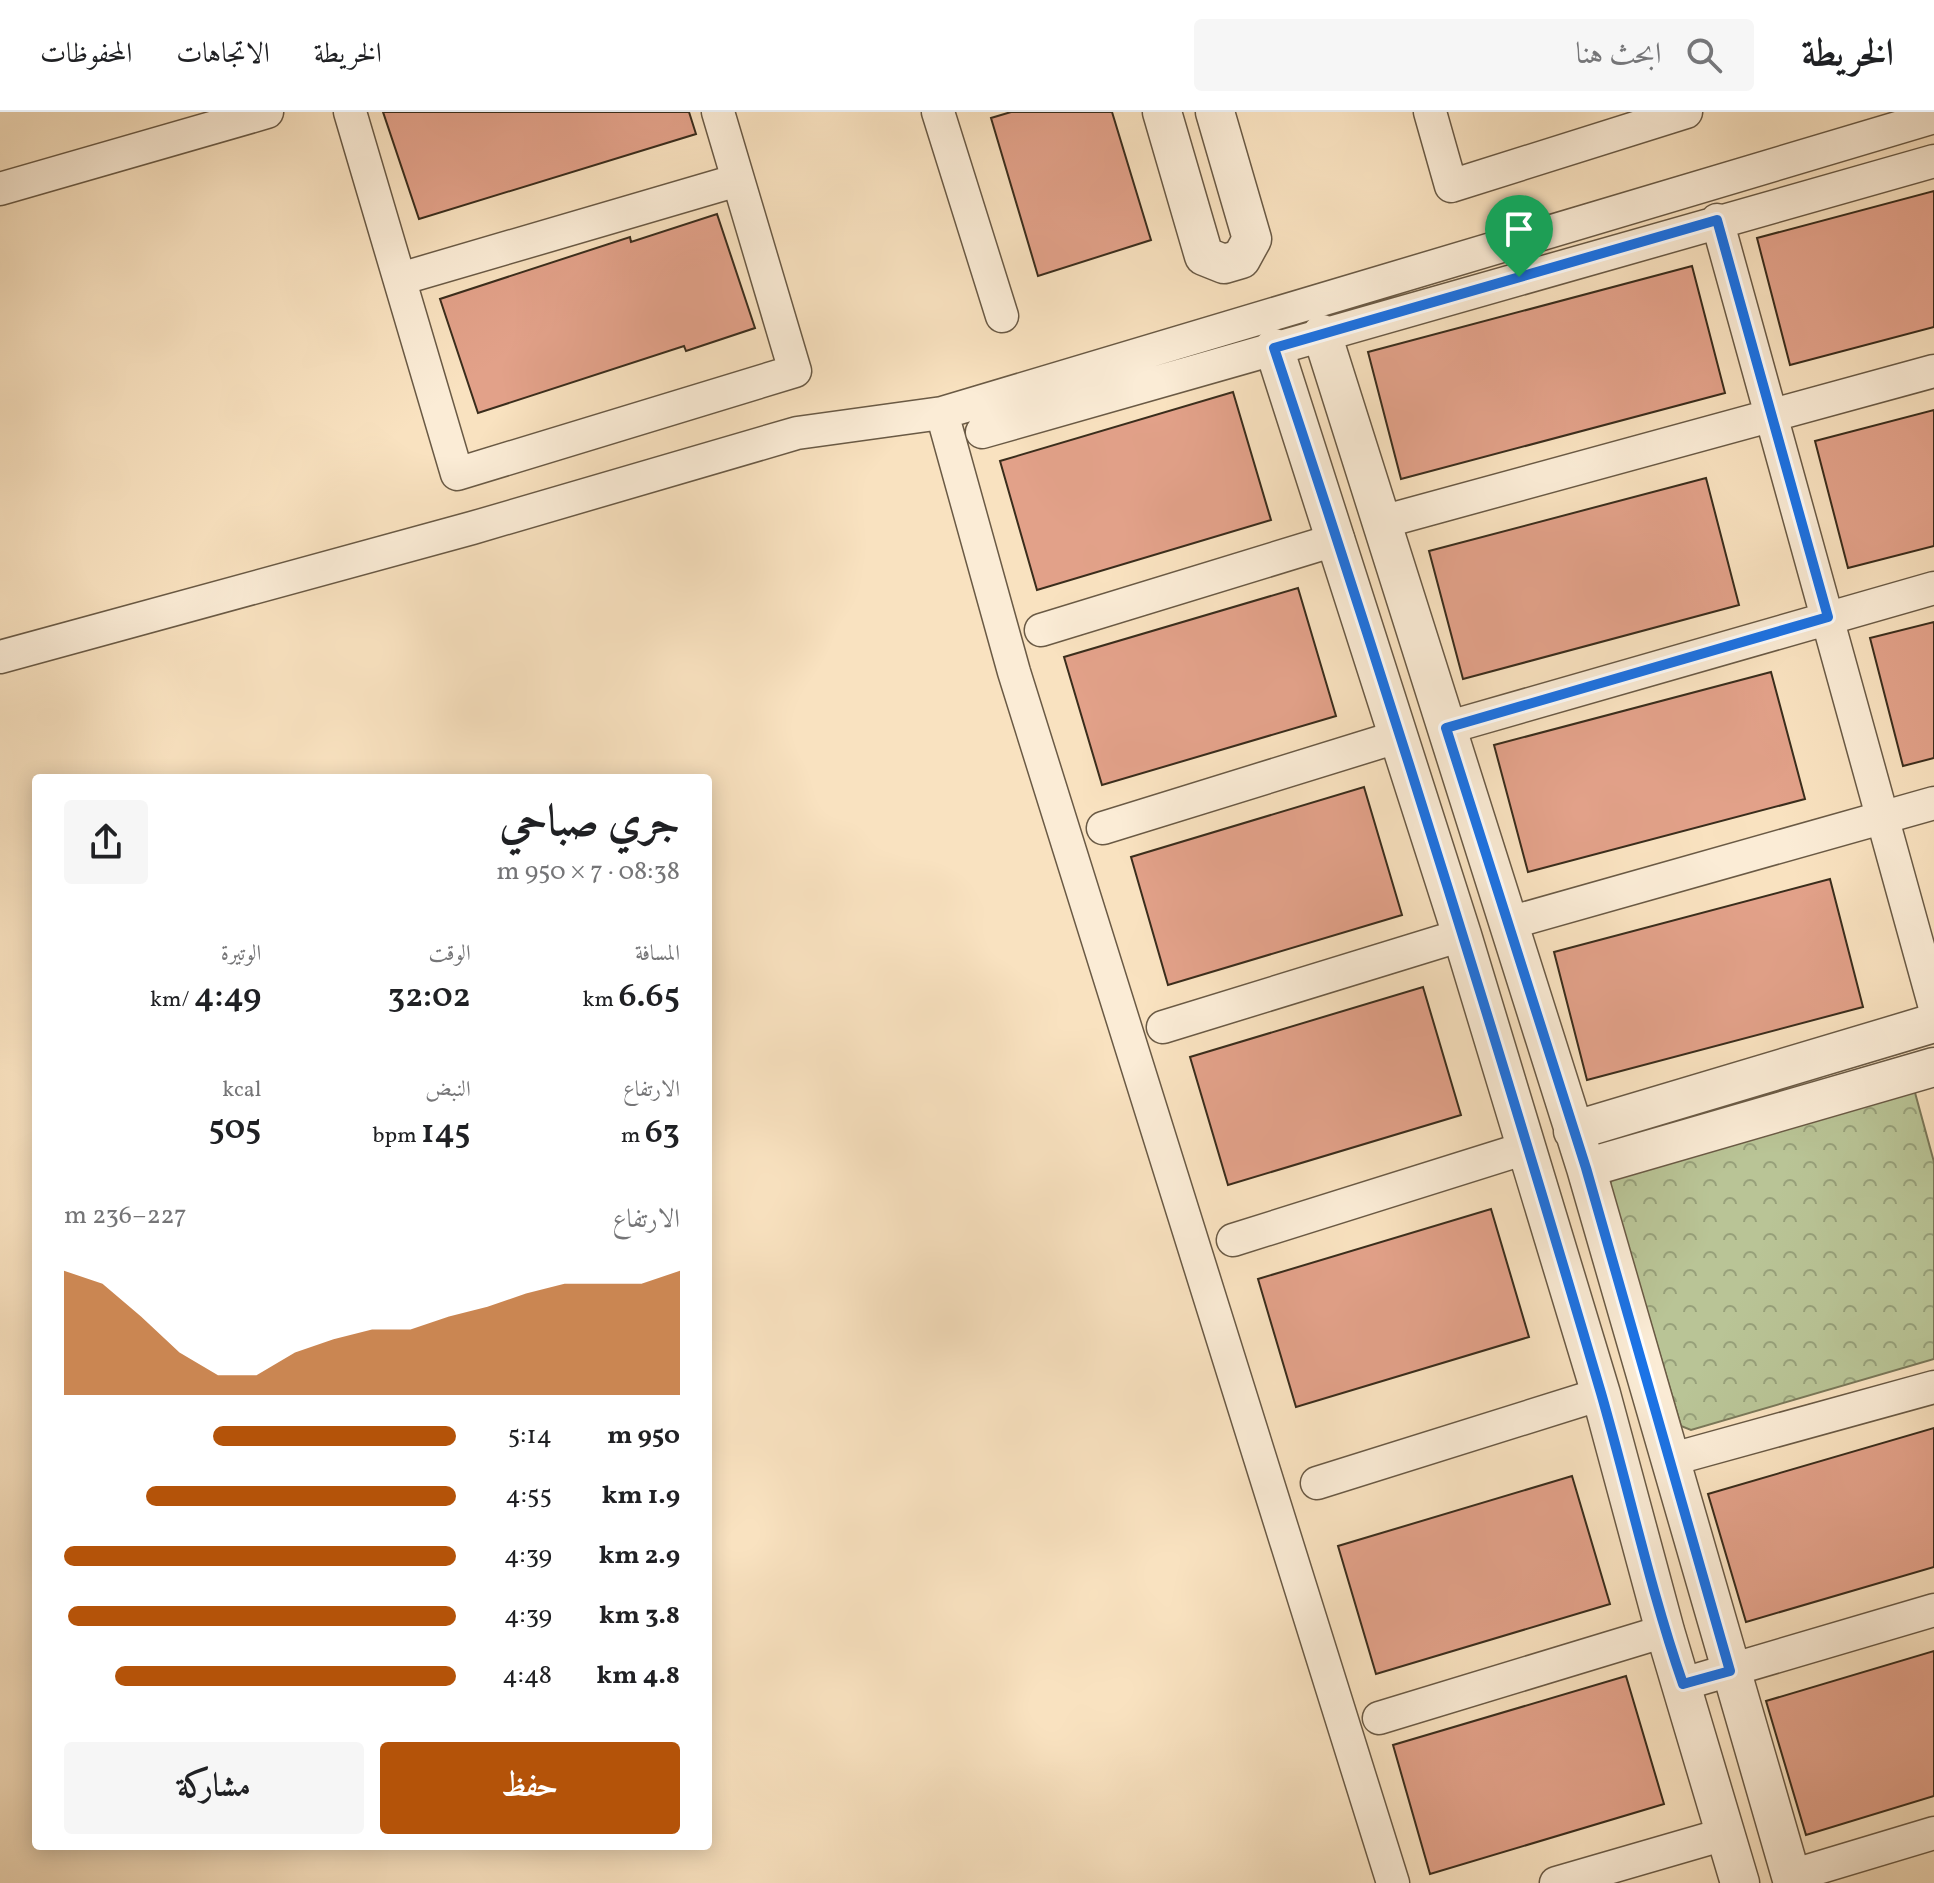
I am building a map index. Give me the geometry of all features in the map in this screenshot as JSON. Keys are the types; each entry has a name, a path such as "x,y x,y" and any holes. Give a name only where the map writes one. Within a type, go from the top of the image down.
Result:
{"street":[{"path":"0,189 267,112"},
{"path":"350,112 457,474 795,371 718,112"},
{"path":"938,112 1002,316"},
{"path":"1162,112 1204,256 1224,264 1241,259 1252,239 1215,112"},
{"path":"1430,112 1451,186 1686,112"},
{"path":"0,657 472,528 797,433 942,413 1934,117"},
{"path":"982,432 1717,220 1934,161"},
{"path":"400,279 738,180"},
{"path":"1717,220 1934,1004"},
{"path":"1322,334 1586,1168 1792,1880 1934,1833"},
{"path":"1274,348 1338,539 1462,935 1601,1394 1665,1631 1740,1883"},
{"path":"1382,522 1934,371"},
{"path":"942,413 1014,672 1393,1883"},
{"path":"1041,630 1338,539"},
{"path":"1446,728 1934,588"},
{"path":"1103,828 1400,736"},
{"path":"1509,923 1934,803"},
{"path":"1431,835 1475,820"},
{"path":"1163,1027 1462,935"},
{"path":"1573,1131 1934,1023"},
{"path":"1586,1168 1934,1067"},
{"path":"1233,1240 1526,1148"},
{"path":"1669,1460 1934,1387"},
{"path":"1317,1483 1601,1394"},
{"path":"1683,1684 1934,1610"},
{"path":"1379,1718 1665,1631"},
{"path":"1556,1883 1725,1834"}],"green space":[{"path":"1914,1089 1934,1162 1934,1359 1691,1430 1681,1426 1610,1185 1612,1179"}],"building":[{"path":"383,112 689,112 696,134 419,219"},
{"path":"1011,112 1112,112 1151,240 1038,276 991,118"},
{"path":"1934,191 1934,327 1790,365 1757,238"},
{"path":"717,214 755,328 686,351 684,346 478,413 440,299 630,237 631,242"},
{"path":"1692,266 1725,393 1401,479 1368,352"},
{"path":"1233,392 1271,520 1037,590 1000,461"},
{"path":"1934,410 1934,546 1848,568 1815,441"},
{"path":"1706,478 1739,605 1463,679 1429,551"},
{"path":"1298,588 1336,716 1102,785 1064,657"},
{"path":"1934,622 1934,758 1903,766 1870,638"},
{"path":"1771,672 1805,799 1528,872 1494,745"},
{"path":"1364,787 1402,915 1168,985 1131,857"},
{"path":"1830,879 1863,1007 1587,1080 1554,952"},
{"path":"1423,987 1461,1115 1228,1185 1190,1057"},
{"path":"1491,1209 1529,1337 1296,1407 1258,1279"},
{"path":"1934,1428 1934,1567 1746,1622 1708,1494"},
{"path":"1572,1476 1610,1604 1376,1674 1338,1546"},
{"path":"1934,1651 1934,1796 1806,1835 1766,1701"},
{"path":"1626,1676 1664,1804 1430,1874 1393,1745"}],"route":[{"path":"1717,220 1828,617 1446,728 1586,1168 1730,1671 1683,1684 1665,1631 1601,1394 1431,835 1274,348 1519,277 1717,220"}]}
